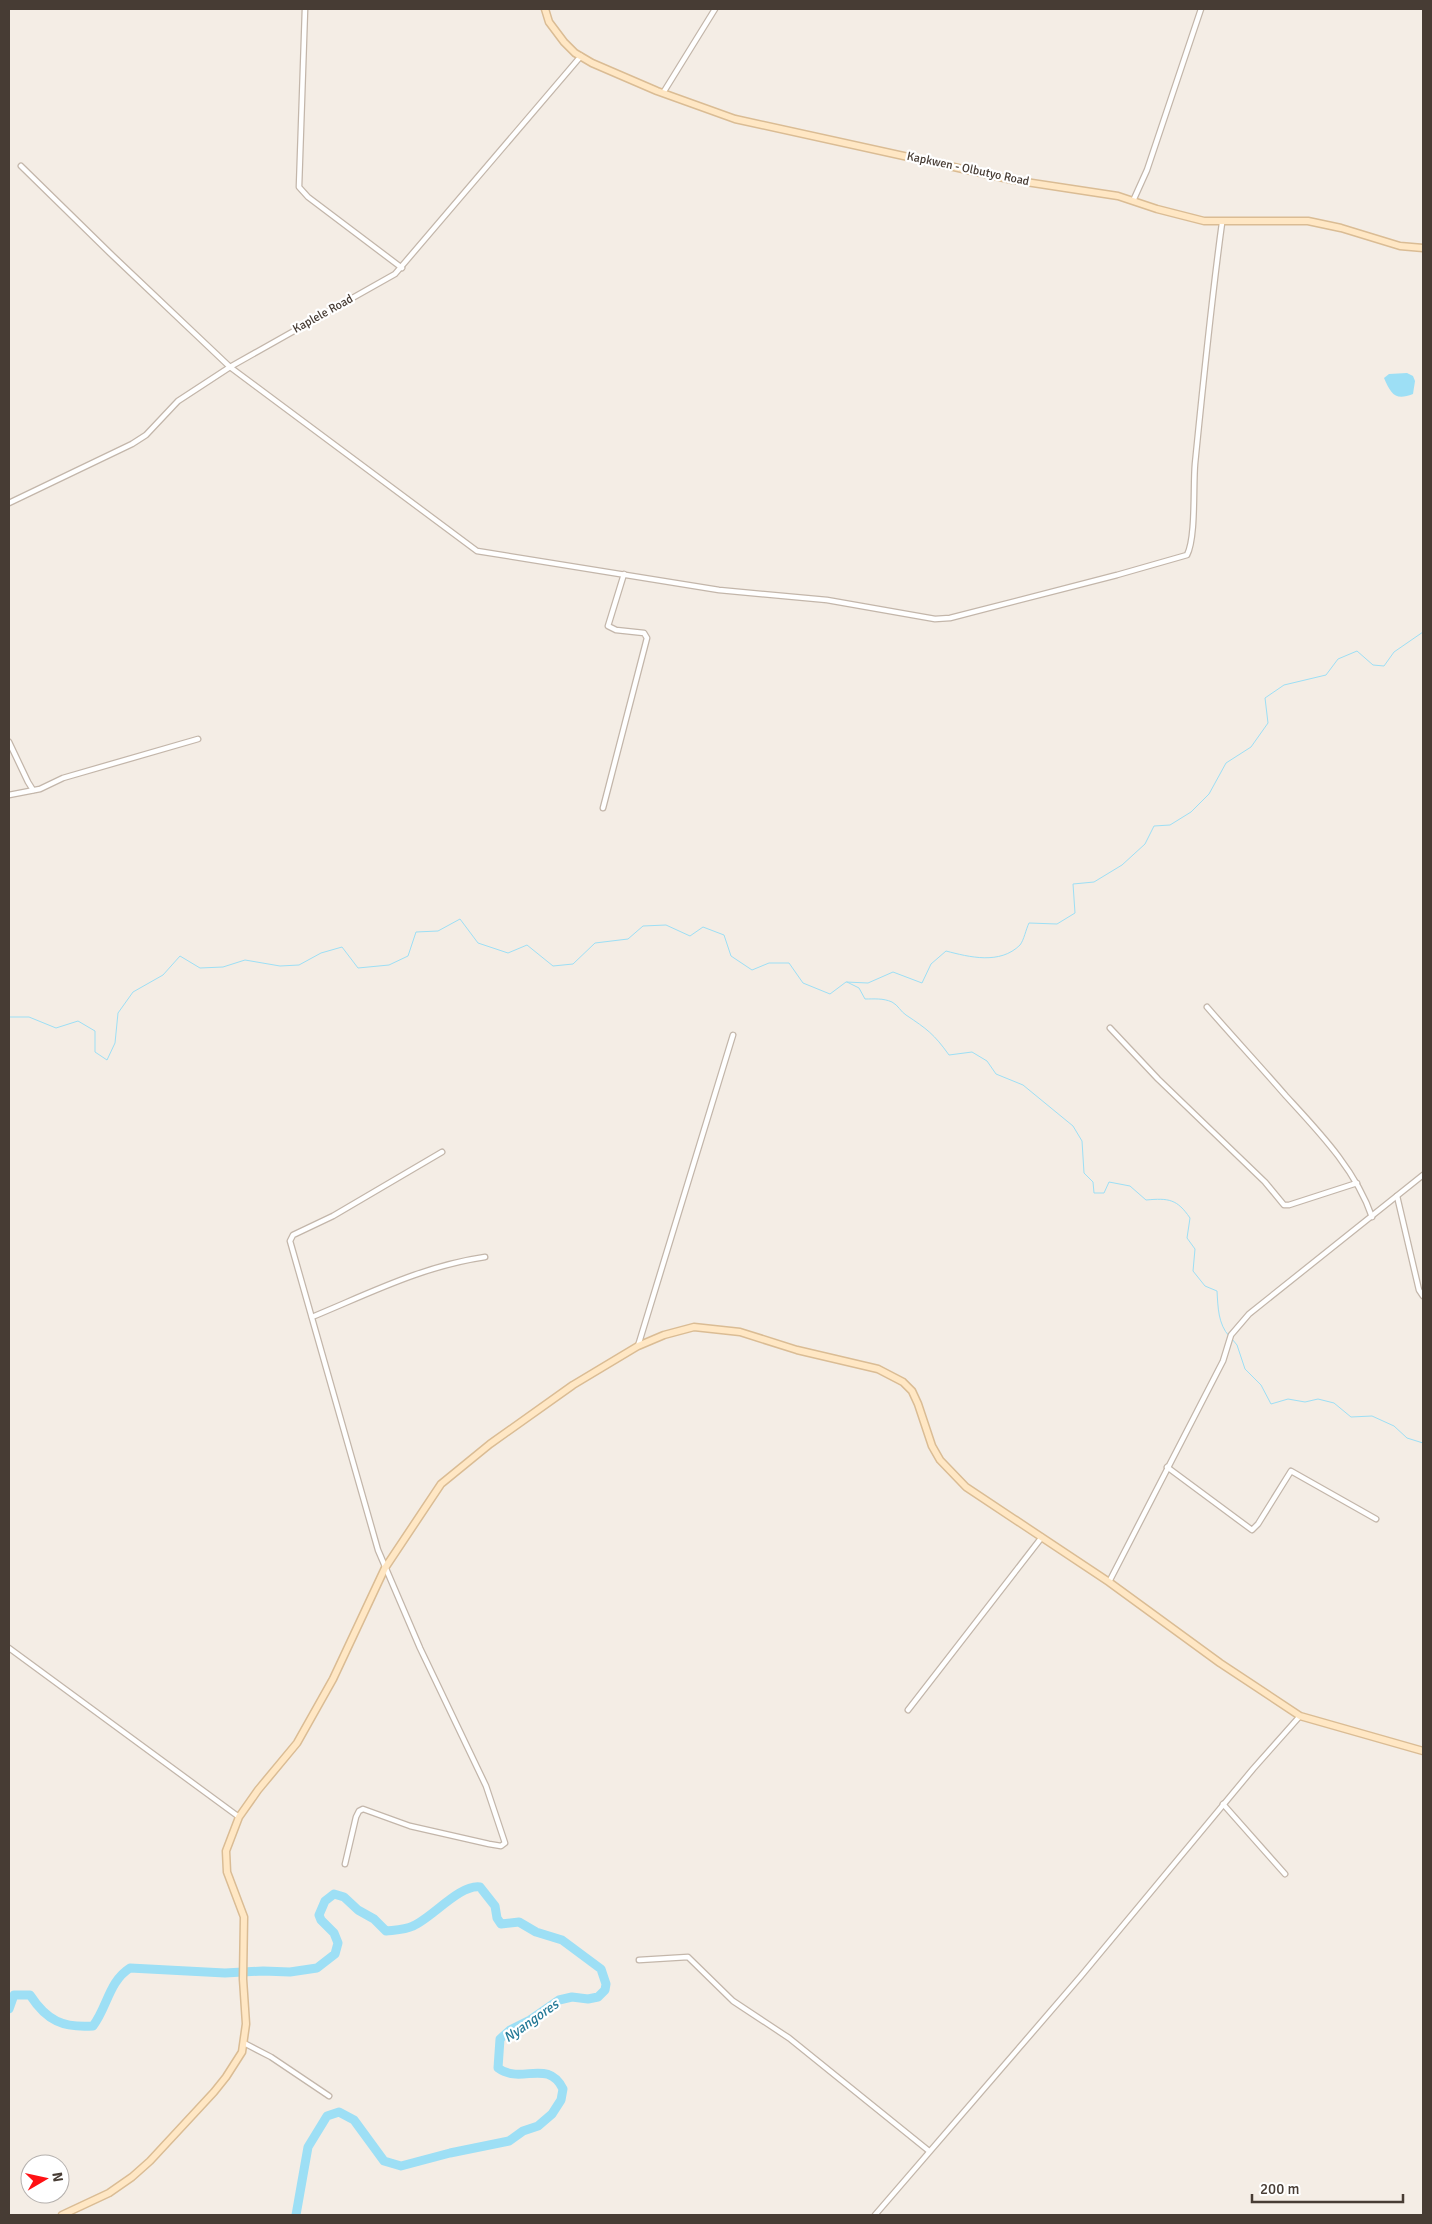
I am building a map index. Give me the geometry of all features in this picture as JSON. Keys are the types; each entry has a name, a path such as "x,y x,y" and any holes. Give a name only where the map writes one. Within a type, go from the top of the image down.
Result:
{"street":[{"path":"305,9 299,186 308,197 402,268"},
{"name":"Kapkwen - Olbutyo Road","path":"545,9 555,31 564,42 581,56 603,69 718,114 1013,180 1093,191 1133,201 1186,218 1222,222 1308,221 1341,228 1400,246 1423,248"},
{"path":"663,93 715,9"},
{"path":"1133,201 1147,170 1200,9"},
{"name":"Kaplele Road","path":"9,503 132,444 146,435 178,401 230,367 337,306 386,281 402,268 581,56"},
{"path":"21,166 230,367 476,551 727,591 827,600 935,619 945,619 1185,557 1190,547 1204,367 1222,222"},
{"path":"603,808 647,638 644,633 616,630 608,626 624,574"},
{"path":"9,795 40,789 63,778 198,739"},
{"path":"9,742 33,790"},
{"path":"1206,1007 1312,1123 1357,1183 1372,1217"},
{"path":"1110,1028 1158,1079 1265,1182 1284,1205 1289,1206 1357,1183"},
{"path":"638,1346 733,1035"},
{"path":"345,1864 356,1816 359,1811 363,1810 410,1826 489,1844 501,1846 505,1843 486,1786 420,1648 385,1568 370,1526 290,1238 333,1216 442,1152"},
{"path":"1110,1582 1223,1362 1231,1335 1254,1309 1423,1175"},
{"path":"1397,1196 1419,1290 1423,1296"},
{"path":"312,1317 414,1273 456,1261 485,1257"},
{"path":"62,2215 109,2193 132,2177 150,2161 226,2077 239,2057 244,2043 246,2024 243,1912 230,1880 225,1858 239,1817 301,1736 333,1679 385,1568 448,1477 573,1385 638,1346 680,1330 705,1327 740,1332 815,1355 878,1369 903,1382 912,1391 926,1423 932,1446 940,1460 966,1487 1110,1582 1220,1663 1300,1716 1423,1751"},
{"path":"1167,1468 1252,1530 1258,1524 1291,1471 1376,1519"},
{"path":"908,1710 1042,1537"},
{"path":"9,1648 239,1817"},
{"path":"875,2215 1081,1976 1223,1804 1300,1716"},
{"path":"1223,1804 1285,1874"},
{"path":"639,1960 688,1957 733,2001 789,2038 929,2151"},
{"path":"244,2043 271,2057 329,2096"}],"water":[{"path":"1407,373 1413,376 1415,381 1413,394 1402,397 1394,395 1384,378 1389,374"}],"waterway":[{"path":"9,1017 29,1017 56,1028 78,1021 95,1031 95,1052 107,1060 115,1043 118,1013 133,992 163,975 180,956 200,968 223,967 245,960 280,966 299,965 321,953 342,947 358,968 389,965 408,956 416,932 438,931 460,919 478,943 508,953 527,945 553,966 573,964 595,943 628,939 643,926 666,925 690,936 703,927 724,935 731,956 752,970 769,963 789,963 803,983 830,994 846,982 868,983 893,972 922,983 931,964 946,951 984,958 1003,955 1020,945 1029,923 1057,924 1075,913 1073,884 1094,882 1122,865 1145,844 1154,826 1170,825 1191,812 1209,794 1226,763 1251,747 1268,723 1265,698 1284,685 1326,675 1338,659 1357,651 1373,665 1384,666 1394,652 1423,632"},
{"path":"847,982 859,988 865,999 882,999 894,1003 904,1014 930,1032 949,1055 972,1052 987,1061 996,1074 1023,1085 1073,1126 1082,1141 1084,1173 1093,1182 1094,1193 1104,1193 1109,1182 1130,1186 1146,1200 1167,1200 1181,1207 1190,1218 1187,1238 1195,1249 1193,1271 1205,1286 1217,1291 1221,1321 1229,1336"},
{"path":"1232,1339 1237,1345 1245,1369 1261,1385 1271,1404 1288,1399 1305,1402 1318,1399 1334,1403 1351,1417 1372,1416 1394,1426 1407,1438 1423,1443"},
{"name":"Nyangores","path":"9,2009 14,1995 30,1995 49,2017 57,2021 73,2026 93,2026 117,1980 130,1968 225,1973 290,1972 317,1968 335,1954 338,1943 334,1933 321,1920 319,1915 325,1901 334,1894 344,1897 358,1910 374,1919 386,1931 413,1926 455,1896 472,1887 480,1887 495,1906 497,1918 501,1924 519,1922 536,1932 562,1940 601,1969 606,1984 605,1990 598,1997 588,1999 572,1997 559,2000 530,2020 510,2030 500,2039 498,2068 507,2073 542,2073 550,2075 557,2080 563,2089 561,2100 552,2114 538,2126 523,2131 509,2141 450,2153 401,2166 384,2161 354,2120 339,2112 327,2116 308,2147 296,2215"}]}
